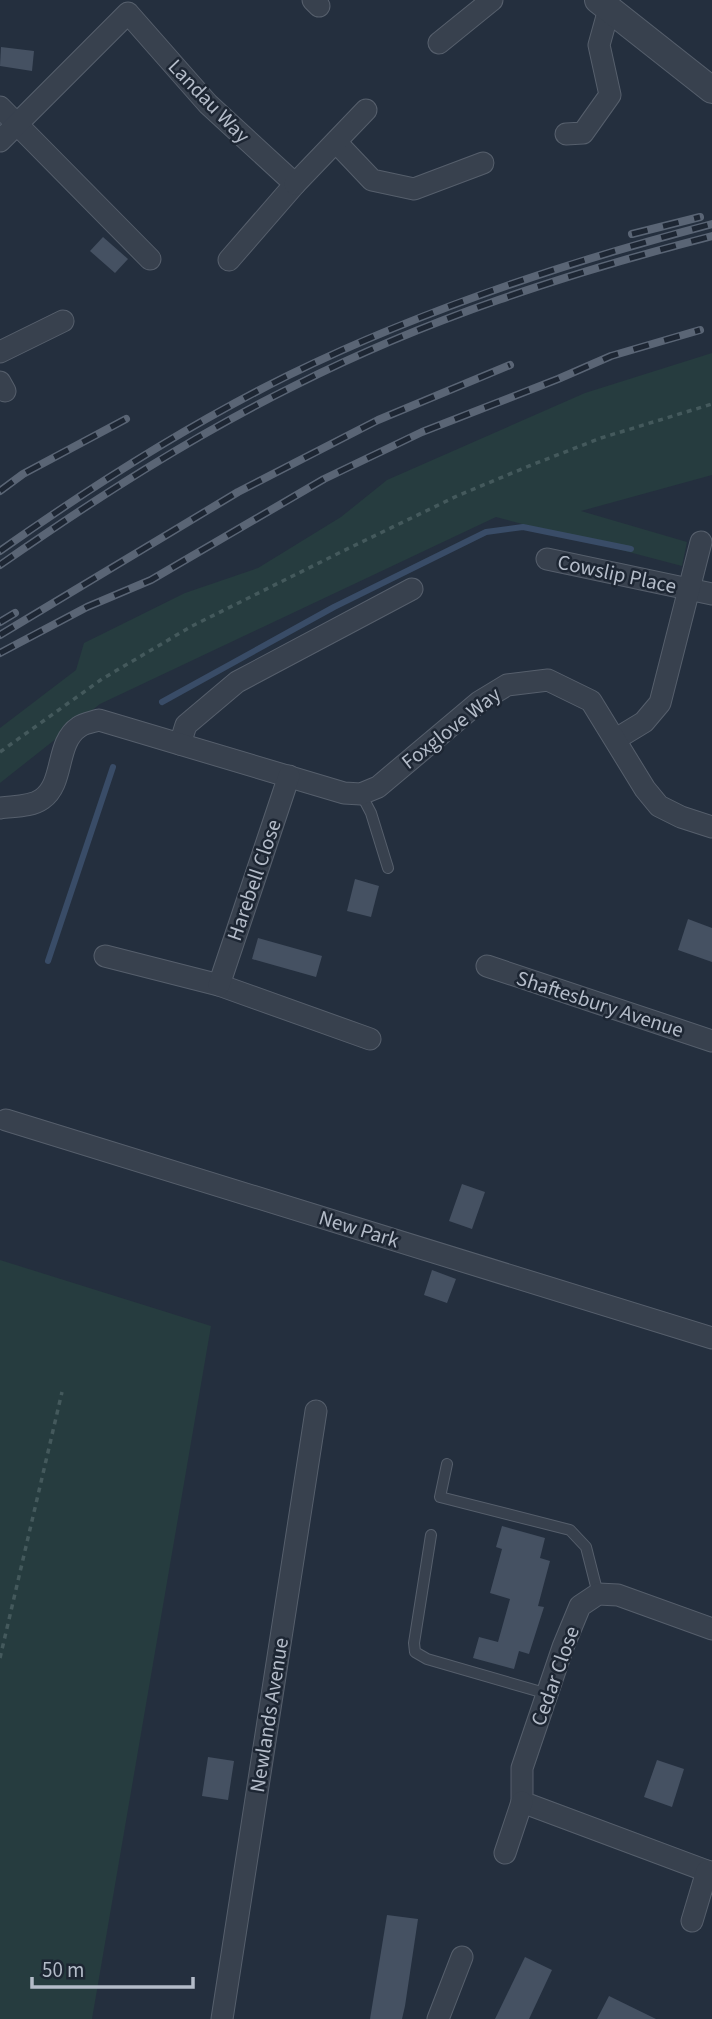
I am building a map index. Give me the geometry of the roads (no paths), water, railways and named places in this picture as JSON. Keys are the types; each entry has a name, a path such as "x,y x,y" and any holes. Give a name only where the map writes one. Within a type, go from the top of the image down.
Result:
{"street":[{"path":"439,43 492,0"},
{"path":"603,5 712,89"},
{"path":"566,134 583,133 610,94 599,45 603,5"},
{"name":"Landau Way","path":"0,141 122,7 208,104 295,184"},
{"path":"0,107 150,258"},
{"path":"229,260 295,184 366,110"},
{"path":"336,142 372,180 414,189 483,163"},
{"path":"0,352 63,321"},
{"path":"688,589 701,542"},
{"name":"Cowslip Place","path":"547,559 712,594"},
{"path":"180,744 186,725 237,682 412,589"},
{"name":"Cowslip Place","path":"616,739 644,722 660,702 688,589"},
{"name":"Foxglove Way","path":"361,794 378,787 480,702 507,685 548,680 591,701 645,789 659,806 681,817 712,827"},
{"path":"0,808 28,805 44,798 53,785 68,738 79,726 99,720 344,793 361,794"},
{"name":"Harebell Close","path":"219,985 289,776"},
{"path":"105,956 219,985 370,1039"},
{"name":"Shaftesbury Avenue","path":"488,967 712,1041"},
{"name":"New Park","path":"6,1120 712,1338"},
{"name":"Newlands Avenue","path":"222,2019 316,1411"},
{"path":"598,1594 618,1595 712,1629"},
{"name":"Cedar Close","path":"505,1853 523,1802 522,1768 548,1694 580,1606 598,1594"},
{"path":"523,1802 709,1872 692,1921"},
{"path":"438,2019 462,1957"}],"lane":[{"path":"361,794 372,813 388,868"},
{"path":"447,1464 440,1497 570,1530 586,1547 598,1594"},
{"path":"431,1535 414,1643 415,1652 427,1659 548,1694"}],"waterway":[{"path":"162,702 334,607 486,532 523,527 631,549"},
{"path":"48,961 113,767"}],"railway":[{"path":"632,234 700,217"},
{"path":"0,551 105,480 177,436 251,394 340,351 497,289 604,254 712,224"},
{"path":"0,565 181,448 256,406 344,362 499,300 712,236"},
{"path":"0,653 87,607 151,580 324,479 422,432 611,356 700,330"},
{"path":"0,635 238,492 378,420 510,365"},
{"path":"0,491 23,474 126,419"},
{"path":"0,622 15,613"}]}
